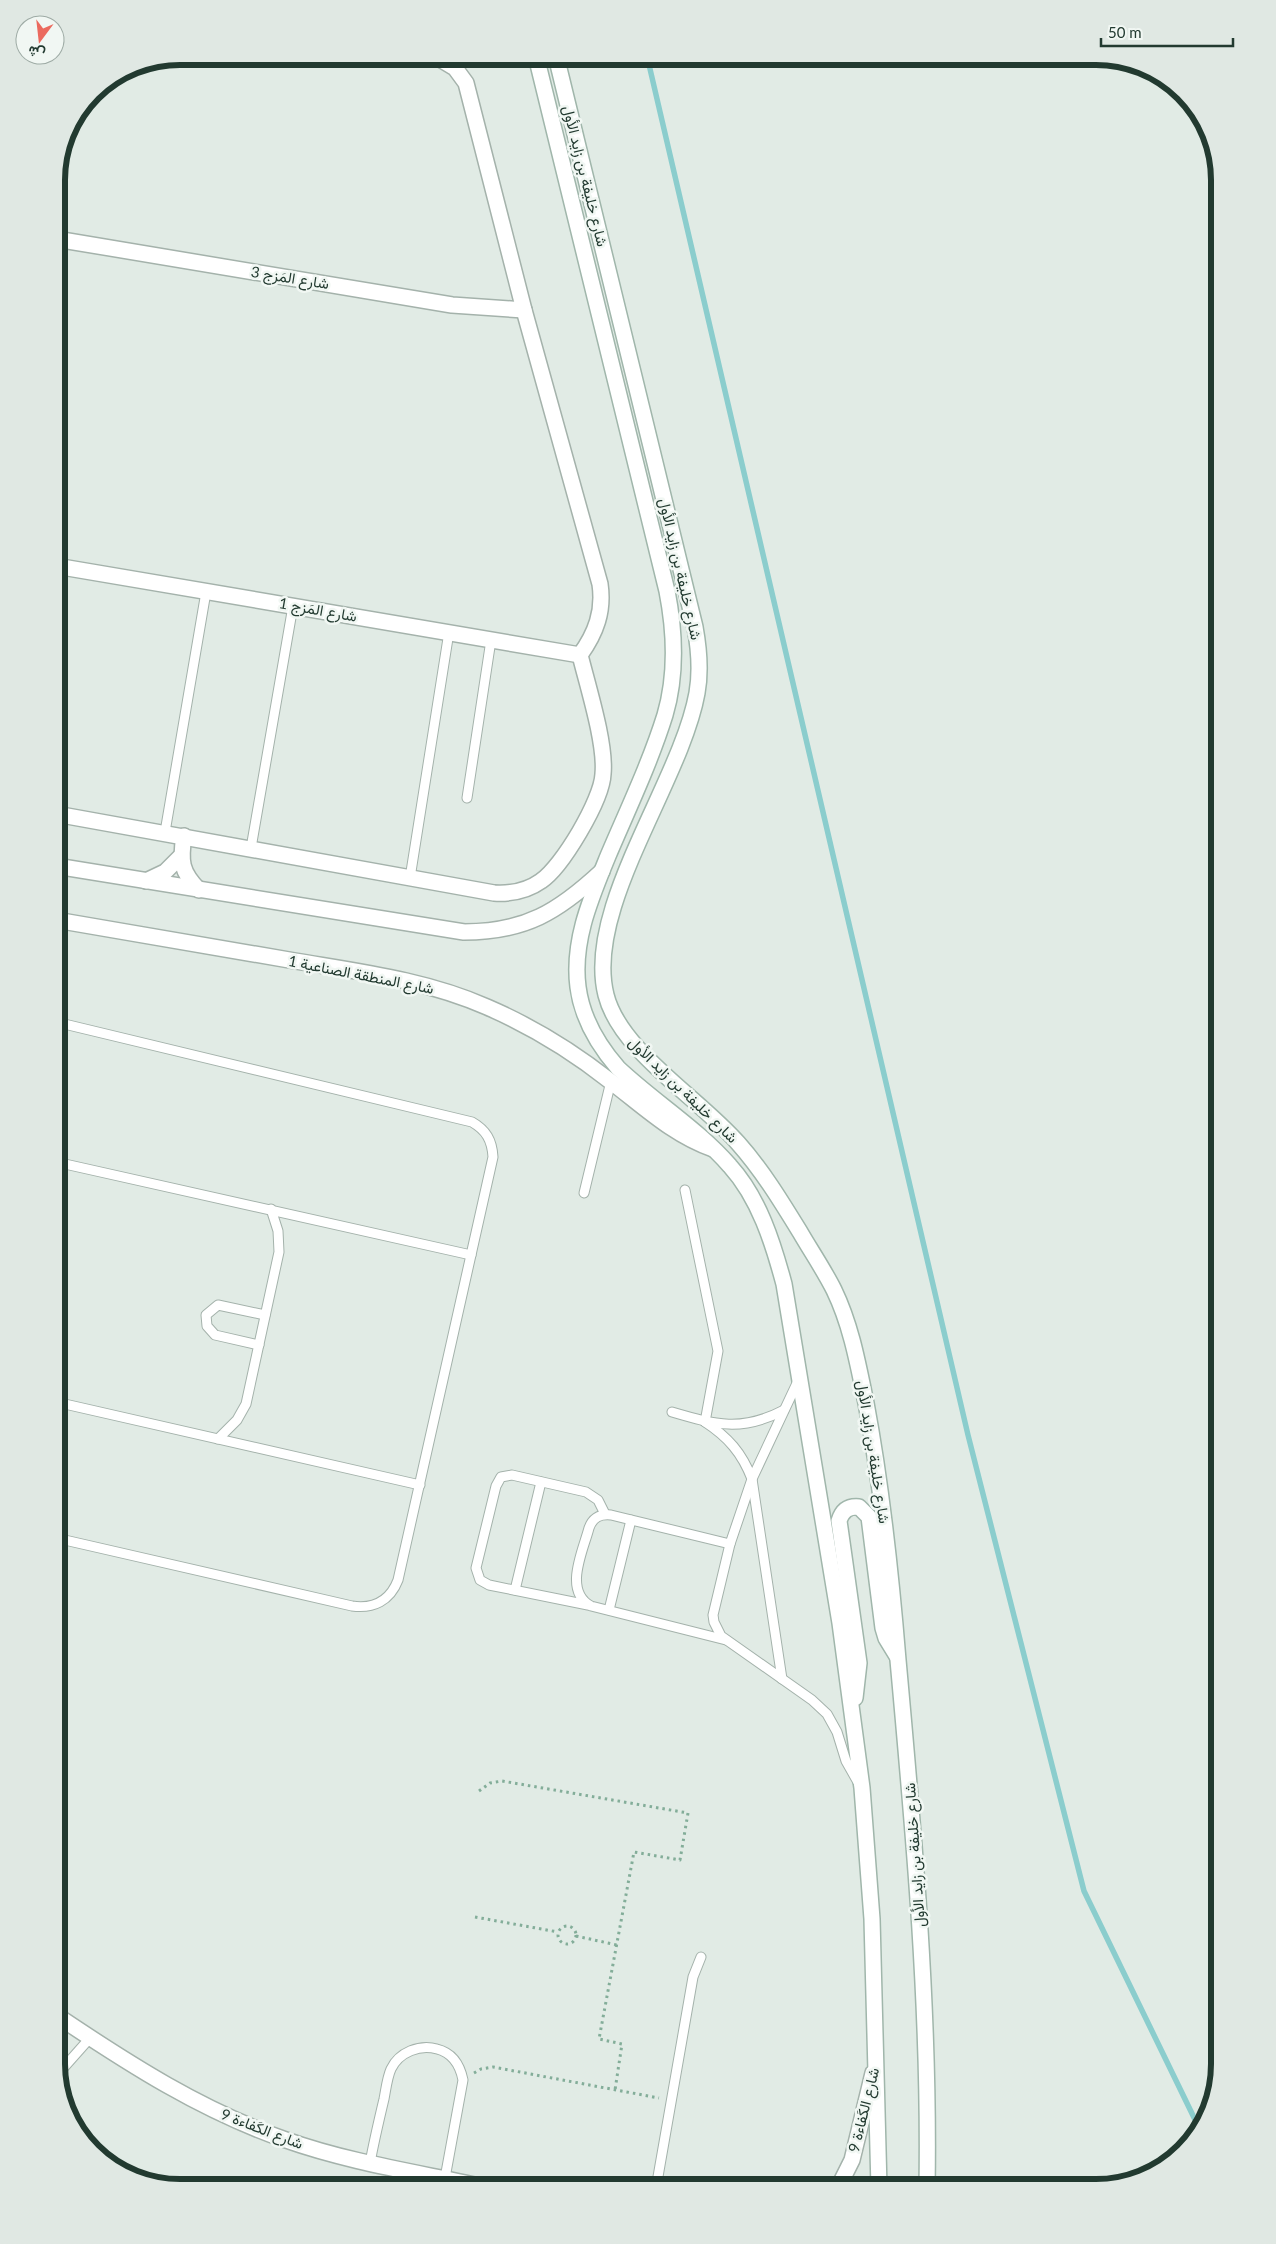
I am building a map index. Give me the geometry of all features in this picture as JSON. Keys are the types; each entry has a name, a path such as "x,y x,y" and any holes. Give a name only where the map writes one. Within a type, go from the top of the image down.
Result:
{"main road":[{"path":"65,815 507,894 531,887 551,872 594,807 604,774 602,752 580,655 598,622 601,591 524,310 466,83 455,68 450,65"},
{"name":"شارع خليفة بن زايد الأول","path":"538,65 672,615 673,664 665,713 656,742 588,907 578,955 578,987 588,1024 601,1046 618,1068 714,1149 732,1167 747,1189 768,1235 784,1284 853,1706 862,1788 872,1919 880,2179"},
{"name":"شارع خليفة بن زايد الأول","path":"558,65 699,648 697,691 692,712 611,916 602,960 605,992 612,1013 627,1038 717,1120 753,1161 784,1207 835,1291 852,1336 870,1424 888,1547 898,1657 919,1912 927,2179"},
{"name":"شارع المَزج 3","path":"65,240 452,305 524,310"},
{"name":"شارع المَزج 1","path":"65,568 580,655"},
{"path":"184,836 180,857 187,875 199,890"},
{"path":"146,881 165,872 180,857"},
{"path":"65,868 464,932 484,932 524,925 542,917 573,897 602,871"},
{"name":"شارع المنطقة الصناعية 1","path":"65,922 381,976 451,994 486,1006 538,1033 611,1081 673,1129 693,1141 714,1149"},
{"path":"853,1706 858,1687 859,1662 839,1521 840,1515 848,1508 858,1507 869,1517 883,1628 891,1648 898,1657"},
{"name":"شارع الكَفاءة 9","path":"65,2021 171,2088 236,2120 286,2140 370,2163 449,2179"},
{"name":"شارع الكَفاءة 9","path":"842,2179 852,2160 877,2059"}],"lane":[{"path":"165,832 206,592"},
{"path":"252,848 294,606"},
{"path":"410,878 449,632"},
{"path":"467,798 491,640"},
{"path":"65,1024 472,1122 485,1132 490,1139 494,1157 395,1588 385,1600 370,1607 352,1606 65,1540"},
{"path":"584,1193 611,1081"},
{"path":"65,1164 471,1255"},
{"path":"685,1190 718,1351 705,1422"},
{"path":"218,1439 237,1420 246,1404 279,1252 278,1231 271,1210"},
{"path":"259,1345 215,1335 207,1326 206,1315 218,1305 265,1315"},
{"path":"800,1378 752,1479 730,1544 713,1615 717,1630 727,1640 812,1700 827,1714 837,1732 850,1771 862,1788"},
{"path":"65,1404 420,1485"},
{"path":"672,1412 705,1422 725,1425 759,1422 784,1410"},
{"path":"705,1422 734,1446 745,1461 752,1479 782,1679"},
{"path":"605,1514 602,1507 592,1496 512,1475 501,1477 497,1481 478,1558 477,1574 484,1583 609,1610 727,1640"},
{"path":"515,1590 541,1482"},
{"path":"591,1606 580,1598 576,1581 591,1522 600,1515 605,1514 730,1544"},
{"path":"609,1610 631,1520"},
{"path":"658,2179 694,1977 701,1958"},
{"path":"65,2066 90,2038"},
{"path":"370,2163 389,2076 397,2060 412,2050 421,2048 440,2050 456,2061 461,2069 463,2080 445,2178"}],"path":[{"path":"479,1791 490,1783 502,1781 688,1813 680,1860 634,1852 599,2039 622,2044 615,2090"},
{"path":"475,1917 558,1932"},
{"path":"564,1926 569,1926 576,1932 576,1936 572,1943 563,1943 558,1936 558,1932 564,1926"},
{"path":"576,1936 617,1945"},
{"path":"463,2080 482,2069 493,2067 672,2100"}],"waterway":[{"path":"649,65 968,1435 1084,1891 1196,2122"}]}
